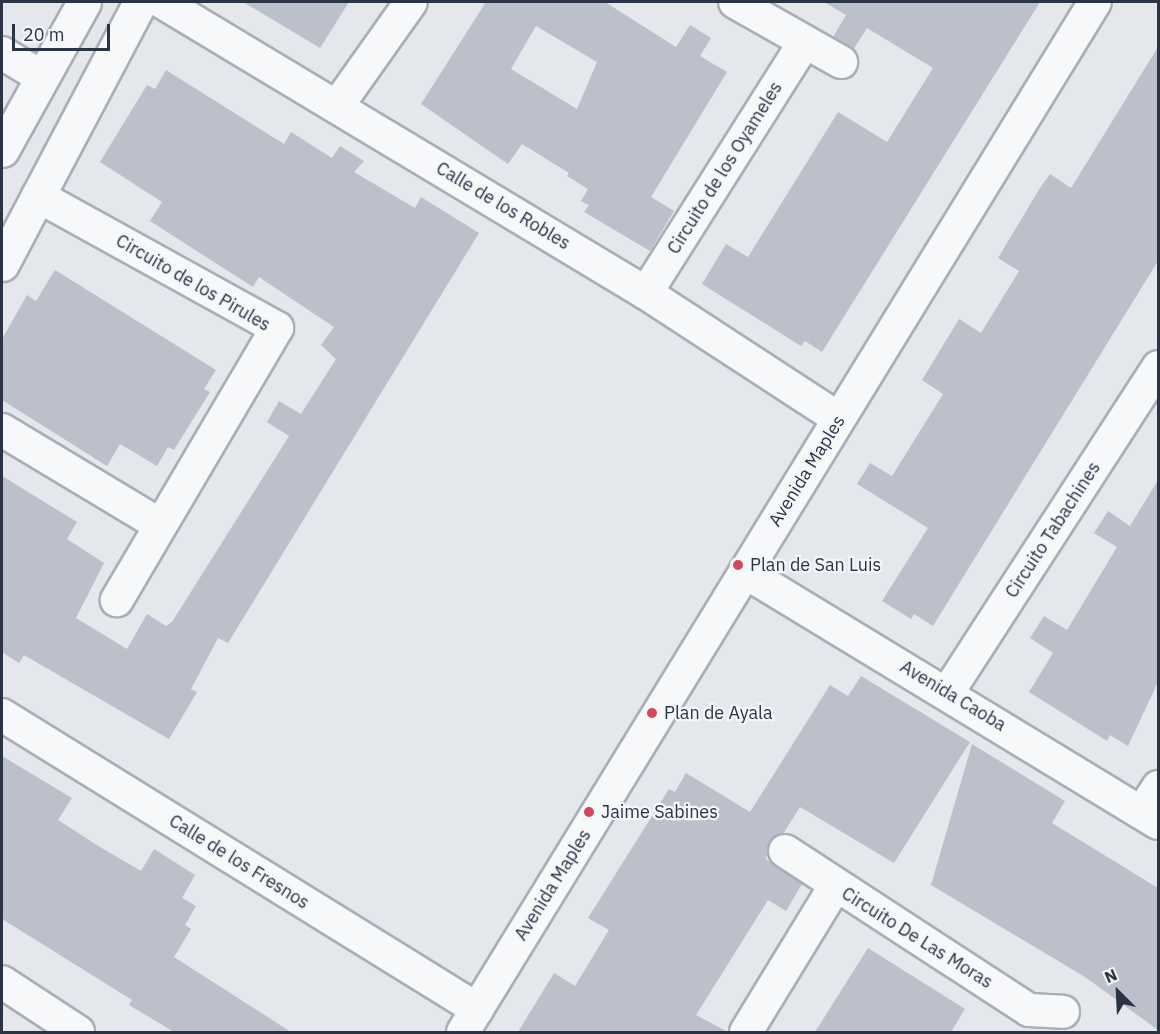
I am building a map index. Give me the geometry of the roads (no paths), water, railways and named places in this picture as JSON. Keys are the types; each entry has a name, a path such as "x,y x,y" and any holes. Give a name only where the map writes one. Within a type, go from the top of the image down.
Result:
{"street":[{"path":"2,150 84,2"},
{"path":"2,264 140,2"},
{"name":"Calle de los Robles","path":"162,2 338,105 646,293 839,419"},
{"path":"338,105 411,2"},
{"path":"735,2 841,62"},
{"name":"Avenida Maples","path":"470,1021 1095,2"},
{"name":"Circuito de los Oyameles","path":"646,293 804,43"},
{"path":"2,53 42,77"},
{"name":"Circuito de los Pirules","path":"38,196 278,328 117,600"},
{"name":"Circuito Tabachines","path":"948,692 1158,367"},
{"path":"2,430 160,525"},
{"name":"Avenida Caoba","path":"745,572 948,692 1153,807"},
{"name":"Calle de los Fresnos","path":"2,715 470,1021"},
{"path":"785,851 835,886"},
{"name":"Circuito De Las Moras","path":"746,1032 835,886 1022,1021"},
{"path":"2,982 78,1032"},
{"path":"1022,1021 1063,1012"}],"place":[{"name":"Plan de San Luis","path":"738,565"},
{"name":"Plan de Ayala","path":"652,713"},
{"name":"Jaime Sabines","path":"589,812"}]}
